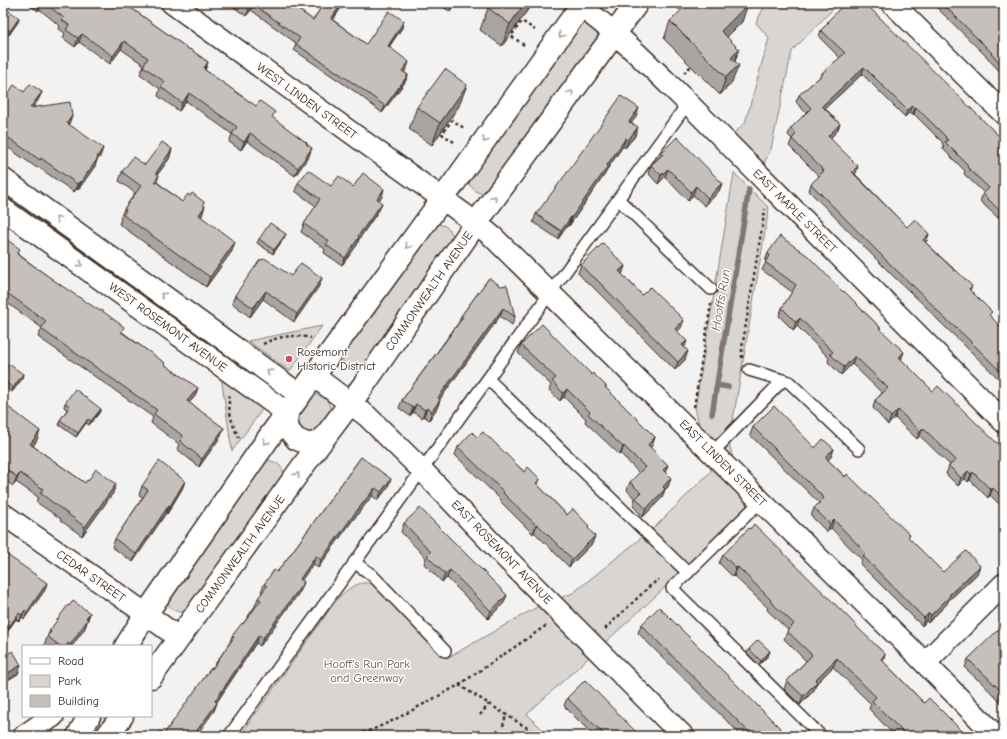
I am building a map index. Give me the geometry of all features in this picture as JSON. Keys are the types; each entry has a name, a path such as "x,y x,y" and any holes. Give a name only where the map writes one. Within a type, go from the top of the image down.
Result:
{"street":[{"name":"WEST LINDEN STREET","path":"172,3 442,199"},
{"name":"COMMONWEALTH AVENUE","path":"152,676 350,404 476,223 637,3"},
{"path":"892,3 1004,114"},
{"path":"127,645 146,614 287,413 442,199 580,4"},
{"name":"EAST MAPLE STREET","path":"580,4 636,53 688,103 1004,422"},
{"name":"WEST ROSEMONT AVENUE","path":"3,179 300,395"},
{"name":"EAST LINDEN STREET","path":"442,199 493,237 925,663 996,736"},
{"name":"WEST ROSEMONT AVENUE","path":"3,209 287,413"},
{"name":"EAST ROSEMONT AVENUE","path":"314,376 367,416 683,736"},
{"path":"287,413 288,429 296,439 308,444 322,441"},
{"name":"CEDAR STREET","path":"3,514 179,638"},
{"path":"925,663 1004,584"},
{"path":"24,736 52,717"},
{"path":"78,736 88,717"},
{"path":"107,736 121,717"}],"lane":[{"path":"229,736 421,469 688,103"},
{"path":"618,199 711,290"},
{"path":"747,368 789,382 859,449"},
{"path":"488,379 688,573"},
{"path":"712,453 783,380"},
{"path":"761,501 672,588 821,736"},
{"path":"354,562 372,575 445,651"}],"path":[{"path":"674,3 687,16"},
{"path":"524,46 511,36 516,28 522,21 535,30"},
{"path":"454,142 442,134 446,126 452,120 464,128"},
{"path":"747,368 742,358 742,348 766,206"},
{"path":"693,410 712,294 711,290"},
{"path":"260,346 282,337 300,336 311,338"},
{"path":"229,394 231,418 234,430 239,438"},
{"path":"605,628 650,586 660,579 688,573"},
{"path":"351,736 372,730 392,721 459,685 552,621"},
{"path":"459,685 540,736"},
{"path":"480,715 489,704"},
{"path":"503,726 506,715"}],"green space":[{"path":"766,3 839,3 792,51 771,149 764,163 734,133 745,123 769,38 756,23"},
{"path":"581,20 601,37 488,194 481,194 471,187 467,181"},
{"name":"Hooff's Run Park and Greenway","path":"734,173 769,208 729,444 747,507 658,594 527,714 546,733 543,736 240,736 335,602 351,587 361,583 367,583 373,584 381,589 447,658 537,607 573,593 656,526 711,471 695,408"},
{"path":"3,188 280,389 275,394 3,198"},
{"path":"438,224 448,228 454,238 364,367 357,370 351,369 345,365 342,360 342,353"},
{"path":"322,326 290,371 248,341"},
{"path":"221,376 264,407 232,451"},
{"path":"318,395 327,400 331,410 314,435 301,433 294,415 310,396"},
{"path":"268,460 282,468 284,478 187,612 174,610 166,601 262,461"},
{"path":"98,717 112,717 97,736 89,736"}],"building":[{"path":"45,3 124,3 208,62 204,68 205,70 256,106 260,101 275,112 272,117 312,148 298,168 250,133 244,142 232,134 237,127 189,93 182,103 161,87 165,82 143,66 148,58 124,41 113,56 82,34 78,38 66,30 69,25 62,20 64,18"},
{"path":"240,3 289,3 313,20 324,3 342,3 331,19 366,44 389,11 404,21 388,46 409,62 402,71 408,75 385,106 296,44 300,38 253,4 249,10"},
{"path":"492,3 525,3 510,24 488,8"},
{"path":"689,3 748,4 721,31 739,49 731,58 739,65 726,77 670,21"},
{"path":"848,3 865,3 1004,141 1004,207 1000,211 983,194 989,188 967,167 968,165 945,142 948,140 945,138 946,137 916,107 915,108 912,106 907,110 864,67 822,106 840,124 828,136 858,166 852,172 907,227 915,219 929,234 923,240 972,286 969,289 992,312 989,315 1004,330 1004,375 964,335 942,316 927,299 894,268 811,184 824,171 792,139 796,134 791,128 811,108 799,95 845,53 821,30 842,6 844,8"},
{"path":"942,3 992,3 1004,14 1004,66 991,54 992,53"},
{"path":"5,8 19,18 10,31 3,26 3,11"},
{"path":"445,69 467,85 440,123 417,107"},
{"path":"30,84 42,92 30,108 70,102 72,116 67,123 103,148 97,157 98,158 81,182 80,181 77,184 41,158 40,160 3,134 3,96 7,90 9,92 14,85 24,92"},
{"path":"621,96 639,108 629,122 638,127 628,140 626,138 607,165 608,166 561,231 536,214"},
{"path":"677,137 722,183 708,198 696,186 691,192 668,169 661,175 651,165 664,153 662,152"},
{"path":"162,142 172,149 156,173 159,175 155,181 182,202 188,194 190,196 192,193 204,202 203,205 205,206 199,215 235,242 210,277 123,215 126,210 124,209 141,186 122,172 133,157 145,165"},
{"path":"308,170 331,186 339,176 353,187 363,173 384,189 377,199 382,203 358,236 359,237 345,258 326,245 329,241 304,224 320,199 298,183"},
{"path":"270,223 286,234 274,250 259,239"},
{"path":"780,236 808,256 880,327 879,328 904,352 899,357 933,391 938,386 999,445 998,446 1004,453 1004,499 993,488 991,490 973,472 971,474 968,471 961,478 949,466 956,460 923,428 920,431 898,410 891,417 875,400 888,388 855,356 844,367 830,354 833,352 800,318 796,322 782,308 796,285 765,262 770,256 768,253"},
{"path":"3,237 20,249 17,254 124,327 121,332 198,388 187,401 224,428 202,459 180,441 183,436 154,414 157,410 41,329 46,321 3,290"},
{"path":"603,243 625,266 619,271 642,295 650,287 684,320 675,329 687,341 682,345 688,351 678,362 581,265"},
{"path":"266,259 291,276 301,263 322,278 297,314 266,291 253,308 235,295 260,260"},
{"path":"489,278 501,286 507,285 515,317 503,308 438,398 440,400 432,411 427,408 425,410 416,404 413,408 402,400 463,317 461,316"},
{"path":"542,324 592,375 593,373 606,386 605,387 655,437 648,445 668,465 663,470 671,478 663,487 665,489 646,509 636,498 641,493 630,482 645,467 588,414 590,412 567,389 563,393 552,381 556,378 521,345"},
{"path":"9,364 23,374 13,388 3,380 3,372"},
{"path":"75,389 101,409 91,421 88,419 78,433 60,420 70,406 65,403"},
{"path":"3,401 8,405 7,406 40,431 30,444 85,483 96,469 116,484 85,527 40,493 43,489 20,473 17,477 3,467"},
{"path":"774,406 815,448 823,439 834,449 825,457 845,477 847,474 910,535 908,537 943,572 966,551 980,566 949,595 950,596 931,615 929,613 924,618 863,556 866,553 834,520 830,524 814,508 824,498 753,427"},
{"path":"472,432 477,437 483,432 524,472 528,467 540,479 536,483 567,515 573,509 589,526 588,528 595,536 572,559 503,493 504,492 458,447"},
{"path":"361,457 391,479 381,492 375,488 321,560 316,556 300,579 304,582 263,638 259,635 215,701 217,703 193,736 156,736 160,731 164,734 211,668 212,669 234,637 232,636 261,600 258,598 267,586 264,584 274,570 277,572 287,559"},
{"path":"159,461 185,481 170,506 169,505 136,554 115,539 148,490 142,486"},
{"path":"420,508 507,595 491,611 450,570 445,574 427,556 431,552 404,523"},
{"path":"754,524 885,654 881,659 924,703 929,698 967,736 907,736 872,701 876,697 837,658 815,680 817,682 803,696 787,681 812,655 787,631 794,624 738,567 736,568 723,555"},
{"path":"3,552 47,583 27,612 25,610 22,615 19,613 10,625 3,620"},
{"path":"73,601 90,613 86,618 88,619 70,645 68,643 67,645 59,645 47,636 68,605 69,606"},
{"path":"659,607 788,736 753,736 641,625"},
{"path":"1004,627 1004,694 968,659 999,629 1001,631"},
{"path":"758,640 770,651 761,661 749,649"},
{"path":"13,651 21,665 3,676 3,656"},
{"path":"585,680 640,736 606,736 567,698"}],"waterway":[{"name":"Hooffs Run","path":"712,414 749,189"},
{"path":"717,385 728,387"}],"place":[{"name":"Rosemont Historic District","path":"289,359"}]}
